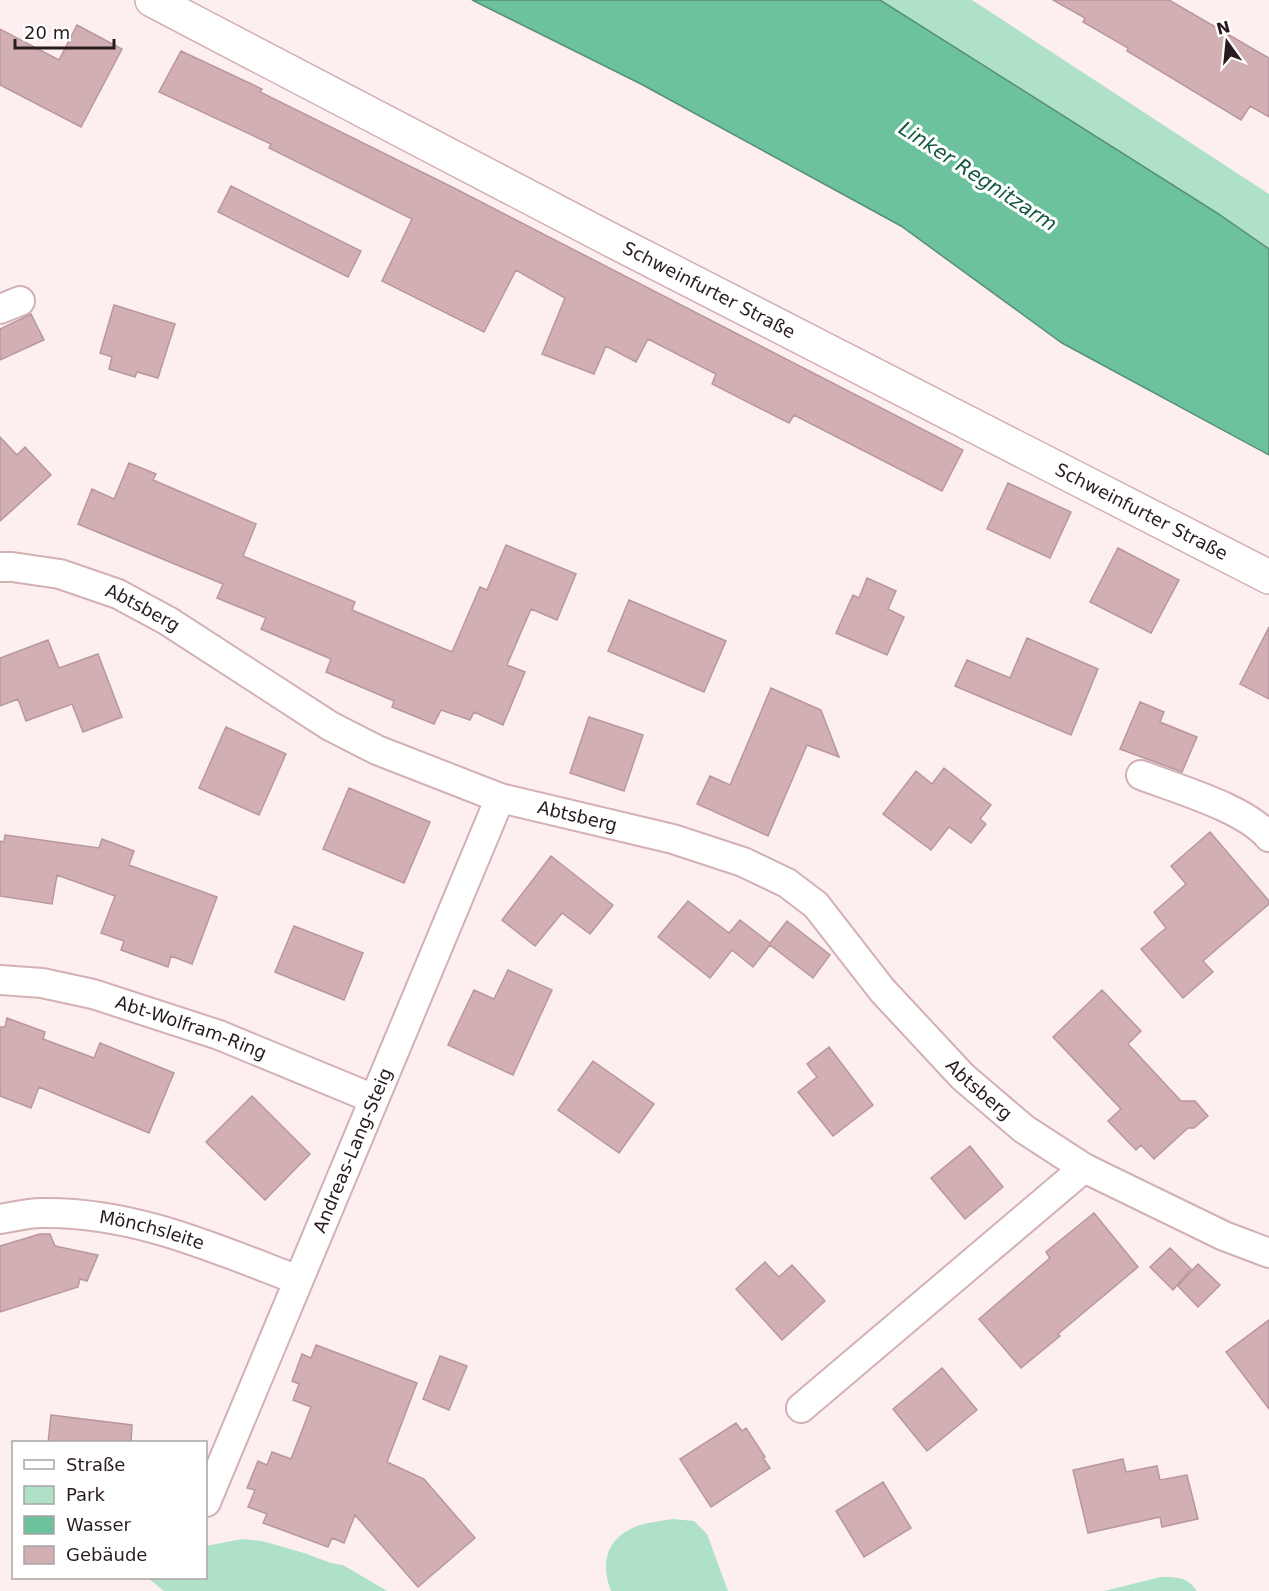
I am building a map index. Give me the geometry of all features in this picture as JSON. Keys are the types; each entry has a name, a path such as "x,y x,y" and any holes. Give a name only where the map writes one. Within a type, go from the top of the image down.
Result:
{"street":[{"name":"Schweinfurter Straße","path":"152,0 617,243 1269,577"},
{"name":"Abtsberg","path":"0,567 60,574 117,594 168,621 330,726 377,750 500,798 673,839 743,862 787,883 816,905 882,990 963,1077 1023,1129 1084,1168 1224,1236 1269,1253"},
{"path":"1141,775 1226,808 1262,829 1269,837"},
{"name":"Andreas-Lang-Steig","path":"207,1500 500,798"},
{"name":"Abt-Wolfram-Ring","path":"0,980 42,983 93,994 219,1035 374,1099"},
{"path":"801,1408 1084,1168"},
{"name":"Mönchsleite","path":"0,1219 39,1213 89,1214 125,1220 170,1232 298,1280"}],"green space":[{"path":"880,0 972,0 1269,194 1269,249 1217,213"},
{"path":"673,1519 694,1521 707,1534 728,1591 611,1591 607,1580 606,1560 609,1551 620,1536 640,1525"},
{"path":"242,1539 262,1541 343,1565 387,1591 164,1591 149,1579 207,1579 207,1546"},
{"path":"1161,1577 1182,1579 1194,1586 1197,1591 1104,1591"}],"water":[{"name":"Linker Regnitzarm","path":"472,0 880,0 1217,213 1269,249 1269,455 1062,343 901,226 641,84"}],"building":[{"path":"1053,0 1169,0 1269,58 1269,117 1250,106 1241,120 1127,51 1128,48 1083,22 1085,18"},
{"path":"77,25 122,49 81,127 0,85 0,29 59,60"},
{"path":"181,51 262,89 260,92 452,187 963,450 942,491 794,415 789,423 712,384 716,374 648,339 636,362 606,346 594,374 542,354 565,298 516,270 484,332 382,281 412,219 269,148 271,144 159,92"},
{"path":"231,186 361,251 348,277 218,212"},
{"path":"114,305 175,324 158,378 137,372 135,377 109,369 112,357 100,353"},
{"path":"31,314 44,340 0,360 0,329"},
{"path":"0,437 17,455 25,447 51,475 0,521"},
{"path":"129,463 156,474 153,480 256,524 243,556 355,602 352,610 452,652 480,587 487,590 506,545 576,574 557,620 531,609 507,665 525,672 503,725 474,712 470,720 441,710 434,724 392,707 394,701 326,672 331,659 261,629 266,618 217,598 223,584 78,524 92,489 114,499"},
{"path":"1008,483 1071,512 1050,558 987,529"},
{"path":"1118,548 1179,580 1151,633 1090,602"},
{"path":"867,578 896,591 888,609 904,617 887,655 836,633 853,595 859,598"},
{"path":"629,600 726,641 704,692 608,651"},
{"path":"1269,627 1269,699 1240,684"},
{"path":"1027,638 1098,669 1071,735 955,686 967,660 1010,678"},
{"path":"48,640 59,668 98,654 122,717 83,732 72,704 26,721 18,699 0,706 0,658"},
{"path":"771,688 821,710 839,757 807,745 768,836 697,804 710,776 730,785"},
{"path":"1140,702 1164,712 1160,722 1197,737 1182,772 1120,749"},
{"path":"589,717 643,735 624,791 570,773"},
{"path":"226,727 286,754 259,815 199,788"},
{"path":"944,768 991,805 980,819 986,824 971,843 949,827 931,850 883,814 916,771 932,784"},
{"path":"349,788 430,822 404,883 323,849"},
{"path":"1210,832 1269,901 1269,904 1203,961 1213,972 1183,998 1141,949 1166,928 1154,912 1186,884 1171,866"},
{"path":"5,835 99,848 102,839 134,851 129,865 217,897 192,964 171,956 168,967 121,950 124,941 101,933 115,896 57,875 52,904 0,896 0,841 4,842"},
{"path":"551,856 613,905 590,934 562,913 535,946 502,920"},
{"path":"688,901 729,933 740,920 770,943 787,921 830,955 813,978 770,945 753,967 732,950 710,978 658,937"},
{"path":"294,926 363,953 344,1000 275,972"},
{"path":"508,970 552,990 513,1075 448,1045 474,990 494,999"},
{"path":"1102,990 1141,1031 1128,1044 1181,1101 1195,1101 1208,1116 1194,1128 1188,1128 1154,1159 1141,1145 1136,1150 1108,1121 1121,1109 1053,1037"},
{"path":"7,1018 45,1032 43,1039 94,1058 100,1043 174,1073 149,1133 39,1087 31,1108 0,1096 0,1027 5,1027"},
{"path":"829,1047 873,1105 833,1136 798,1092 817,1077 807,1064"},
{"path":"593,1061 654,1104 619,1153 558,1110"},
{"path":"252,1096 310,1154 265,1200 206,1142"},
{"path":"970,1146 1003,1187 965,1219 931,1178"},
{"path":"1094,1213 1138,1267 1021,1368 979,1319 1050,1258 1046,1252"},
{"path":"40,1234 50,1234 55,1246 98,1255 87,1281 80,1279 78,1287 0,1312 0,1246"},
{"path":"1170,1248 1191,1269 1173,1290 1150,1267"},
{"path":"765,1262 779,1277 792,1265 825,1301 782,1340 736,1289"},
{"path":"1198,1264 1220,1285 1198,1307 1178,1286"},
{"path":"1269,1320 1269,1409 1226,1352"},
{"path":"316,1345 417,1383 387,1462 424,1479 475,1538 418,1587 355,1515 344,1543 332,1538 328,1547 263,1523 267,1514 248,1507 255,1490 247,1488 258,1461 267,1465 272,1452 291,1459 311,1407 293,1400 299,1384 292,1381 302,1354 311,1358"},
{"path":"440,1356 467,1366 449,1410 423,1399"},
{"path":"942,1368 977,1410 927,1451 893,1409"},
{"path":"51,1415 132,1425 131,1441 48,1441"},
{"path":"736,1423 742,1431 746,1428 770,1468 711,1507 680,1459"},
{"path":"1123,1459 1126,1472 1157,1466 1160,1480 1187,1475 1198,1519 1162,1527 1160,1517 1088,1533 1073,1470"},
{"path":"883,1482 911,1528 864,1557 836,1511"}]}
